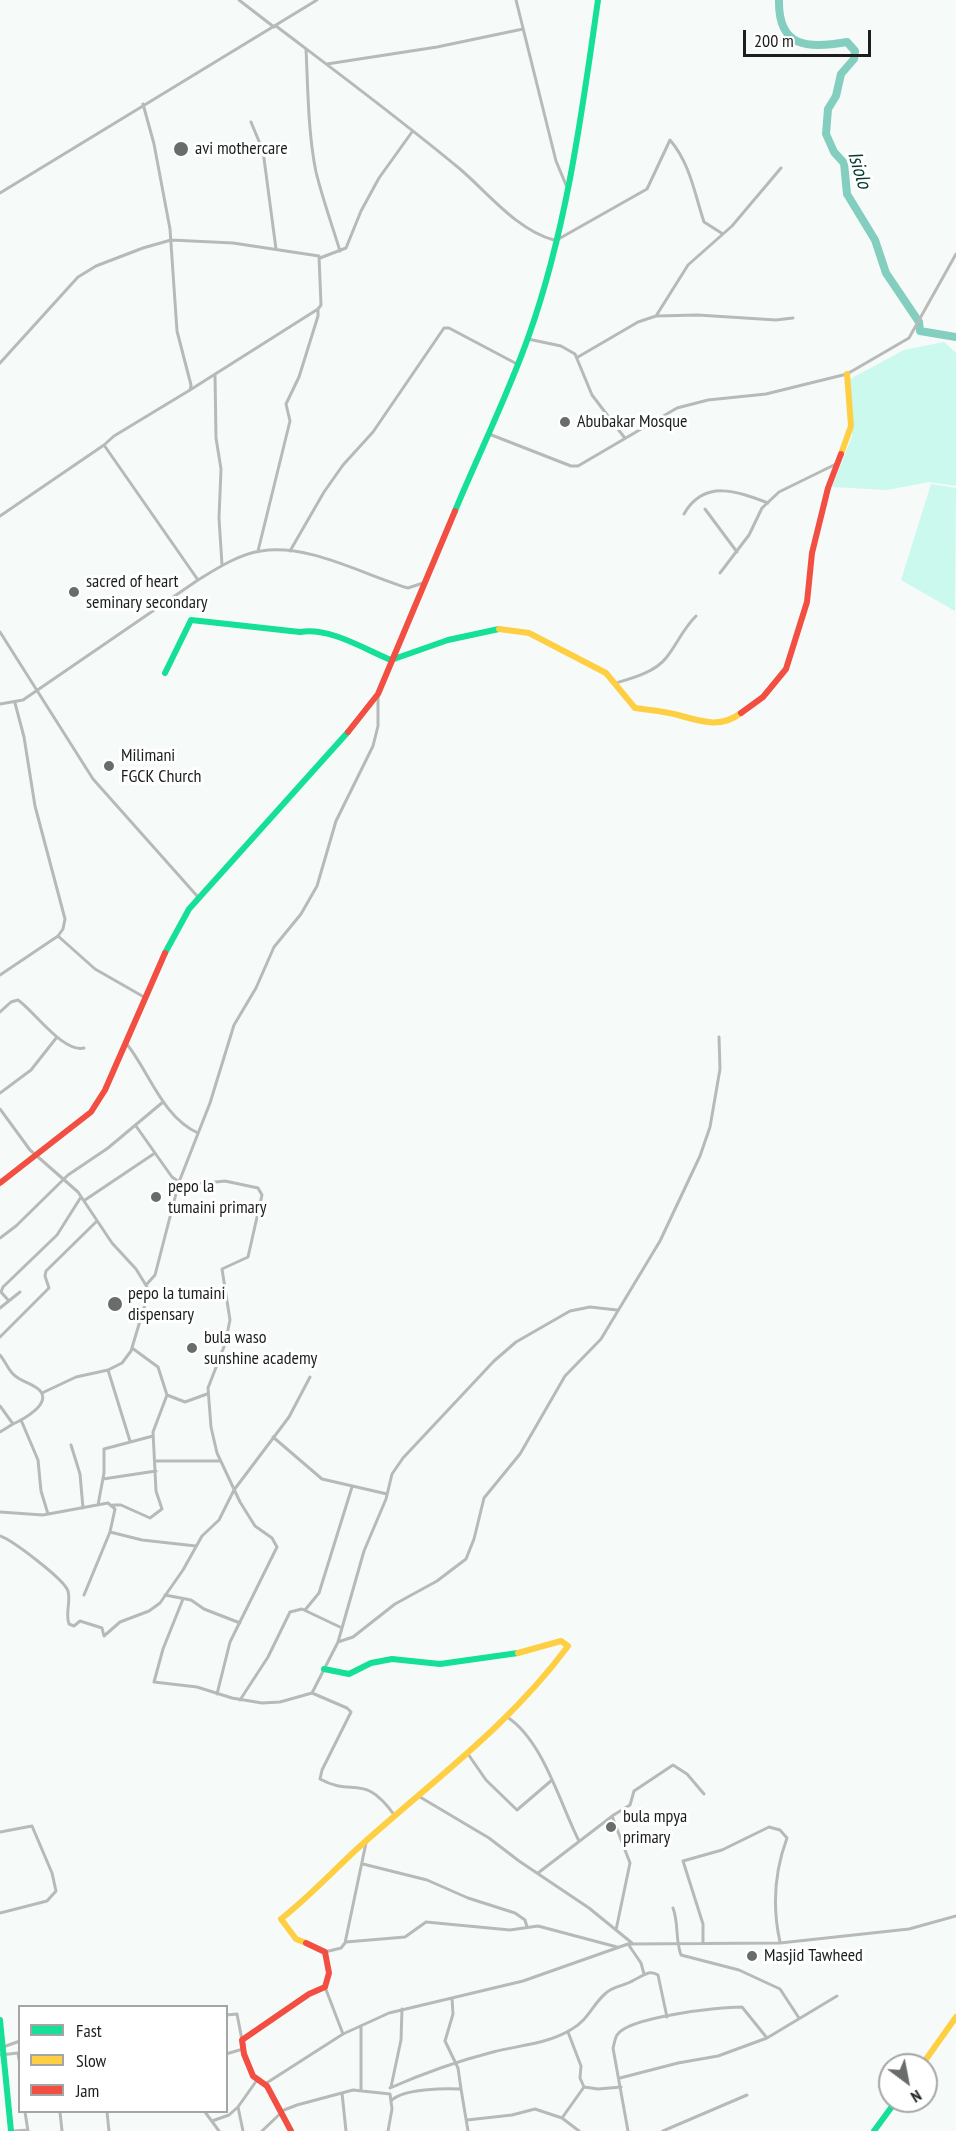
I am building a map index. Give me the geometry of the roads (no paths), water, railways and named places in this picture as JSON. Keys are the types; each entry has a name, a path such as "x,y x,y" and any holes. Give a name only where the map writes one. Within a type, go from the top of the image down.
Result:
{"main road":[{"path":"0,1184 91,1112 105,1090 172,936 198,897 255,838 366,711 378,694 528,339 543,291 566,185 598,0"},
{"path":"165,673 190,620 300,632 316,630 391,660 470,634 495,629 511,630 539,637 559,651 597,667 616,683 622,695 635,708 678,715 703,723 728,721 763,697 786,669 792,654 807,602 814,541 828,488 852,426 847,374"},
{"path":"291,2131 265,2084 257,2080 249,2068 242,2040 309,1994 325,1987 329,1973 325,1952 296,1939 281,1919 310,1897 366,1841 468,1754 543,1680 567,1650 567,1643 561,1641 527,1652 440,1664 392,1659 371,1663 349,1674 324,1669"},
{"path":"930,2053 956,2017"},
{"path":"0,2020 12,2131"},
{"path":"874,2131 887,2113"}],"street":[{"path":"239,0 326,64 542,237 554,241 646,189 670,140 686,167 699,198 704,222 723,234"},
{"path":"0,193 317,0"},
{"path":"516,0 555,161 566,185"},
{"path":"326,64 437,47 523,29"},
{"path":"306,49 310,121 316,170 329,222 340,251"},
{"path":"143,104 160,173 171,240 177,331 191,380 190,390"},
{"path":"251,122 263,151 276,249"},
{"path":"0,363 63,292 85,272 171,240 233,243 320,258 346,248 361,211 379,178 412,132"},
{"path":"656,316 688,265 723,234 781,168"},
{"path":"489,434 571,466 582,464 624,436 676,408 691,403 766,394 847,374 909,338 956,254"},
{"path":"0,516 114,436 318,309 321,304 320,258"},
{"path":"258,551 290,421 286,404 299,377 318,316 318,309"},
{"path":"578,357 638,322 656,316 698,315 776,320 793,318"},
{"path":"290,551 324,492 373,432 444,328 449,328 518,365"},
{"path":"528,339 561,346 578,357 580,371 592,395 624,436"},
{"path":"215,374 216,438 221,469 219,511 222,566"},
{"path":"104,445 198,580"},
{"path":"720,573 737,552 768,502 779,492 838,464"},
{"path":"684,514 690,504 704,493 720,489 738,491 768,502"},
{"path":"705,509 737,552"},
{"path":"0,704 15,703 39,689 198,580 222,566 258,551 290,551 341,564 408,588 425,582"},
{"path":"616,683 638,677 663,662 680,634 696,616"},
{"path":"0,634 39,689 61,731 93,779 198,897"},
{"path":"146,1285 155,1275 179,1184 234,1025 256,988 274,947 301,914 317,886 336,821 373,746 378,726 378,694"},
{"path":"0,975 58,936 64,925 64,911 34,806 24,737 15,703"},
{"path":"58,936 94,969 146,998"},
{"path":"0,1012 11,1002 18,1000 57,1037 76,1049 84,1048"},
{"path":"0,1093 31,1070 57,1037"},
{"path":"338,1642 353,1637 395,1604 444,1577 466,1559 474,1539 484,1498 520,1454 560,1383 601,1339 652,1257 700,1156 714,1111 720,1069 719,1037"},
{"path":"126,1043 163,1102 182,1122 198,1132"},
{"path":"0,1238 16,1226 64,1179 136,1126 163,1102"},
{"path":"0,1109 36,1155 81,1197 146,1285 146,1301 132,1348 121,1364 108,1370 76,1377 42,1393"},
{"path":"136,1126 179,1184 233,1182 258,1188 262,1195 248,1257 222,1269 230,1325 207,1394 213,1437 234,1490 253,1524 277,1545 228,1649 217,1694"},
{"path":"84,1201 155,1153"},
{"path":"9,1301 1,1292 3,1287 61,1230 81,1197"},
{"path":"0,1337 49,1288 46,1271 97,1221"},
{"path":"0,1308 20,1292"},
{"path":"312,1693 338,1642 364,1551 387,1494 392,1474 403,1458 506,1350 570,1311 590,1307 617,1310"},
{"path":"0,1512 48,1514 98,1505 121,1505 148,1517 159,1512 162,1505 156,1493 153,1436 167,1395 158,1367 132,1348"},
{"path":"0,1355 12,1374 42,1393"},
{"path":"108,1370 130,1442"},
{"path":"0,1536 16,1543 27,1556 61,1579 68,1592 67,1621 74,1626 78,1621 85,1621 100,1626 104,1636 108,1634 120,1622 154,1608 165,1595 183,1570 204,1532 219,1520 234,1490 289,1416 310,1377"},
{"path":"0,1432 21,1420 40,1404 42,1393"},
{"path":"167,1395 184,1402 207,1394"},
{"path":"0,1407 13,1424"},
{"path":"21,1420 38,1460 41,1491 48,1514"},
{"path":"98,1505 103,1479 104,1449 153,1436"},
{"path":"273,1437 318,1476 352,1487 387,1494"},
{"path":"71,1445 80,1474 83,1508"},
{"path":"155,1461 221,1461"},
{"path":"103,1479 156,1471"},
{"path":"305,1610 319,1593 352,1487"},
{"path":"84,1595 110,1532 115,1512 113,1505"},
{"path":"110,1532 142,1540 196,1546"},
{"path":"165,1595 183,1599 240,1623"},
{"path":"183,1599 163,1649 154,1682 197,1687 240,1700 275,1702 312,1693 347,1708 351,1712 320,1773 320,1779 367,1788 382,1800 395,1816"},
{"path":"240,1700 268,1657 288,1614 296,1609 305,1610 342,1628"},
{"path":"506,1716 527,1735 552,1780 579,1841"},
{"path":"468,1754 486,1780 517,1810 552,1780"},
{"path":"538,1873 612,1816 630,1805 634,1791 673,1766 687,1774 704,1794"},
{"path":"419,1796 489,1838 616,1930 630,1944 641,1963 644,1974"},
{"path":"612,1816 630,1863 616,1930"},
{"path":"0,1832 32,1826 52,1873 56,1891 47,1901 0,1913"},
{"path":"703,1943 703,1924 683,1861 722,1850 769,1827 780,1830 787,1838 779,1860 774,1890 780,1943"},
{"path":"325,1952 342,1947 346,1942 366,1841"},
{"path":"363,1864 427,1880 474,1901 515,1913 525,1920 527,1927"},
{"path":"673,1908 678,1923 676,1942 681,1955 739,1970 780,1989 799,2018"},
{"path":"265,2084 343,2034 402,2009 523,1982 617,1947 630,1944 676,1942 780,1943 909,1929 956,1916"},
{"path":"346,1942 405,1937 426,1922 510,1930 538,1926 617,1947"},
{"path":"390,2088 411,2078 568,2032 585,2020 595,2003 609,1991 644,1974 652,1972 658,1975 667,2017"},
{"path":"325,1987 343,2034"},
{"path":"620,2078 678,2063 718,2056 767,2038 837,1996"},
{"path":"452,1998 453,2014 445,2041 456,2064 468,2131"},
{"path":"628,2131 613,2049 617,2035 651,2018 742,2007 767,2038"},
{"path":"388,2131 392,2100 390,2088 401,2040 402,2009"},
{"path":"228,2015 237,2014 242,2040"},
{"path":"361,2026 361,2090"},
{"path":"568,2032 581,2066 580,2078 584,2087"},
{"path":"3,2047 18,2042"},
{"path":"228,2053 243,2049"},
{"path":"2,2055 18,2053"},
{"path":"213,2121 229,2115 238,2107 257,2080"},
{"path":"584,2087 595,2090 621,2087"},
{"path":"562,2118 584,2087"},
{"path":"392,2100 400,2094 422,2090 461,2089"},
{"path":"262,2131 282,2113 297,2104 361,2090 390,2094"},
{"path":"342,2093 346,2131"},
{"path":"663,2131 747,2095"},
{"path":"238,2107 243,2131"},
{"path":"467,2120 512,2115 532,2108 562,2118 579,2131"},
{"path":"12,2131 28,2131 26,2113"},
{"path":"60,2113 62,2131"},
{"path":"107,2113 109,2131"},
{"path":"206,2113 219,2131"}],"waterway":[{"name":"Isiolo","path":"779,0 780,16 784,28 798,42 820,45 847,42 855,51 854,59 841,74 836,96 828,109 826,134 834,152 844,163 847,194 875,240 886,273 919,322 920,331 956,337"}],"place":[{"name":"avi mothercare","path":"181,149"},
{"name":"Abubakar Mosque","path":"565,422"},
{"name":"sacred of heart seminary secondary","path":"74,592"},
{"name":"Milimani FGCK Church","path":"109,766"},
{"name":"pepo la tumaini primary","path":"156,1197"},
{"name":"pepo la tumaini dispensary","path":"115,1304"},
{"name":"bula waso sunshine academy","path":"192,1348"},
{"name":"bula mpya primary","path":"611,1827"},
{"name":"Masjid Tawheed","path":"752,1956"}]}
